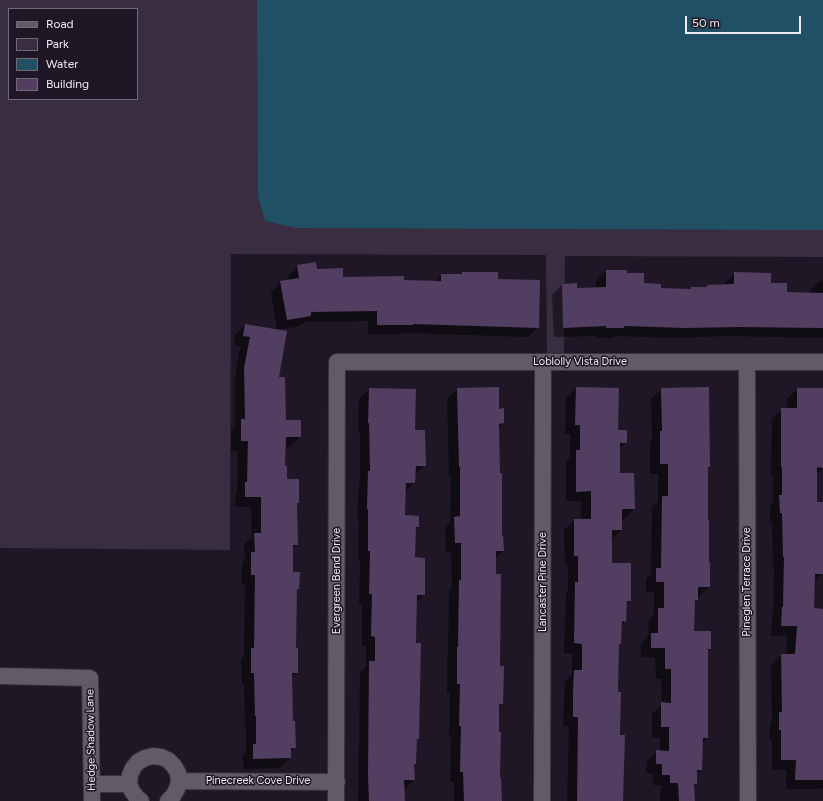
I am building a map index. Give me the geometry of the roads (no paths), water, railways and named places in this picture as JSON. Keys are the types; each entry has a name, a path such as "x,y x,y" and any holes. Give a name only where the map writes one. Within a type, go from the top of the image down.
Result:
{"street":[{"name":"Loblolly Vista Drive","path":"338,362 823,362"},
{"name":"Evergreen Bend Drive","path":"336,801 338,362"},
{"name":"Lancaster Pine Drive","path":"542,801 543,362"},
{"name":"Pineglen Terrace Drive","path":"746,362 748,801"},
{"name":"Hedge Shadow Lane","path":"0,676 90,678 92,801"},
{"path":"141,801 132,791 130,775 136,765 145,758 153,756 168,760 178,773 179,781 177,789 168,801"},
{"name":"Pinecreek Cove Drive","path":"179,781 337,782"},
{"path":"92,784 130,784"}],"water":[{"path":"257,0 823,0 823,230 296,228 265,221 258,196"}]}
